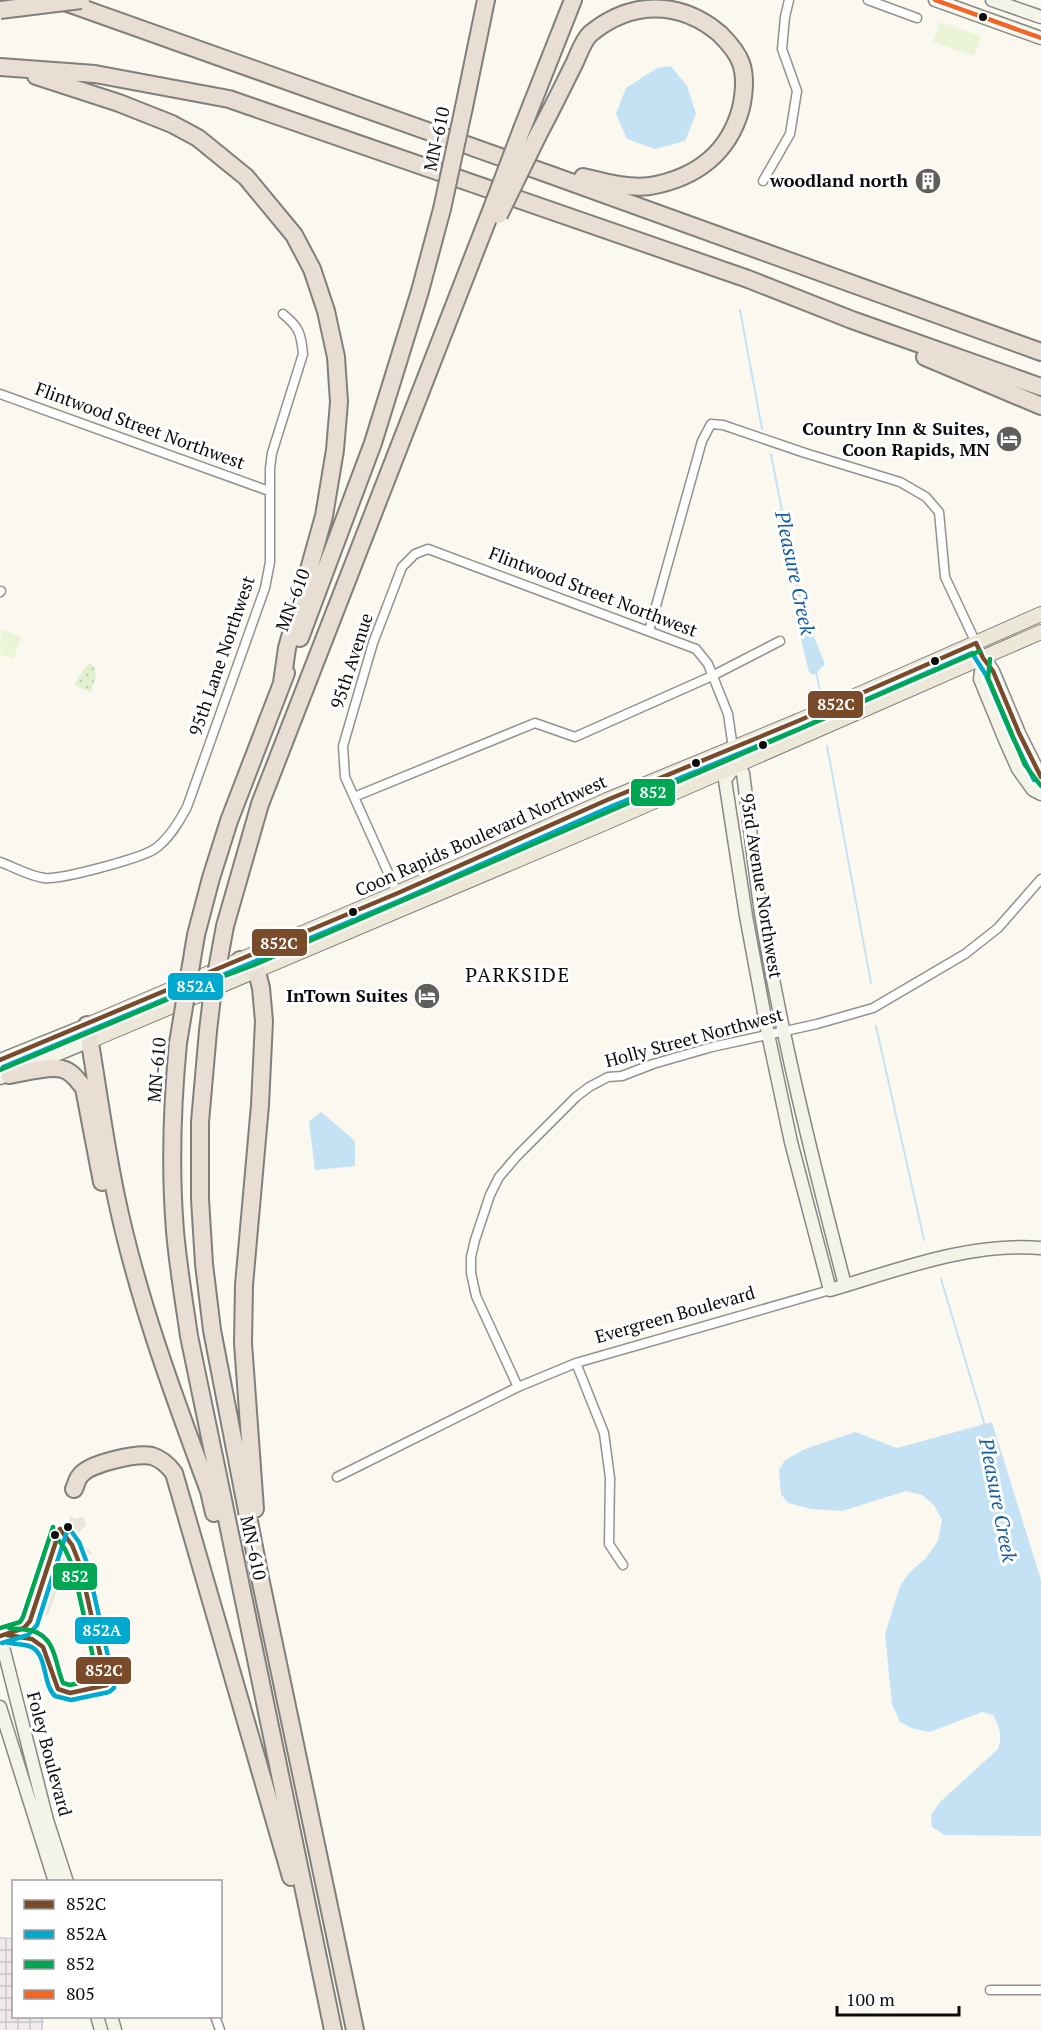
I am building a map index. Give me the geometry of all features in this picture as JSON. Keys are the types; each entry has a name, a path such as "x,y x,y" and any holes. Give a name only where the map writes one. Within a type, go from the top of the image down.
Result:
{"highway":[{"path":"58,0 1041,352"},
{"path":"0,10 81,0"},
{"name":"MN-610","path":"331,2023 301,1903 239,1579 189,1336 175,1232 172,1132 178,1043 196,935 229,821 374,443 417,303 442,209 486,0"},
{"path":"493,217 522,129 573,2"},
{"path":"466,145 581,177 621,186 649,186 684,177 719,153 731,136 745,93 741,63 730,44 712,24 687,8 666,2 638,3 614,13 588,36 538,135 493,217"},
{"path":"5,67 95,74 229,99 748,279 852,321 1041,387"},
{"path":"5,67 119,103 172,124 198,138 246,177 294,235 312,269 326,311 336,357 339,402 335,450 324,516 287,648 282,683"},
{"name":"MN-610","path":"354,2030 259,1573 212,1330 204,1264 200,1199 200,1122 212,997 225,926 260,804 470,261 493,217"},
{"path":"852,321 877,338 1041,406"},
{"path":"1005,339 1041,344"},
{"path":"240,960 257,972 264,1021 260,1105 244,1285 243,1343 259,1573"},
{"path":"88,1033 116,1197 132,1263 161,1362"},
{"path":"3,1071 62,1068 84,1088 94,1146 122,1268 161,1362 209,1491 218,1526 239,1579"},
{"path":"74,1489 80,1476 86,1470 135,1456 143,1455 162,1460 174,1473 296,1875"}],"main road":[{"name":"Coon Rapids Boulevard Northwest","path":"88,1033 240,960 1041,614"},
{"name":"Coon Rapids Boulevard Northwest","path":"88,1033 257,972 1041,632"}],"street":[{"path":"763,181 790,134 797,91 782,49 789,0"},
{"path":"868,0 917,18"},
{"path":"935,0 1041,38"},
{"path":"992,0 1011,3 1041,17"},
{"name":"95th Lane Northwest","path":"0,862 39,877 55,878 136,857 153,850 173,830 187,807 265,588 270,562 269,491 273,453 303,354 302,339 297,326 283,314"},
{"name":"Flintwood Street Northwest","path":"0,394 269,491"},
{"path":"649,631 702,441 711,424 723,425 900,482 926,497 939,512 945,577 983,658 993,671 1019,733 1041,777"},
{"name":"Flintwood Street Northwest","path":"428,549 696,649 708,664 728,714 735,766"},
{"name":"95th Avenue","path":"404,908 345,777 343,746 373,643 402,567 415,554 428,549"},
{"path":"354,797 535,723 575,737 712,676 780,641"},
{"path":"983,658 980,679 1005,740 1018,769 1033,790 1041,794"},
{"name":"93rd Avenue Northwest","path":"830,1290 791,1142 746,916 725,780 735,766 743,773 761,913 784,1031 814,1170 845,1285"},
{"name":"Holly Street Northwest","path":"518,1387 472,1283 471,1270 475,1240 490,1194 499,1177 568,1105 589,1087 608,1077 622,1076 653,1064 712,1047 817,1024 873,1008 965,954 998,928 1041,879"},
{"name":"Coon Rapids Boulevard Northwest","path":"3,1071 88,1033"},
{"name":"Evergreen Boulevard","path":"337,1477 518,1387 576,1363 955,1254 1005,1247 1041,1248"},
{"path":"576,1363 604,1433 610,1478 609,1544 623,1565"},
{"name":"Foley Boulevard","path":"0,1636 55,1880"},
{"name":"Foley Boulevard","path":"0,1707 9,1741 68,1880"},
{"path":"990,1990 1041,1990"}],"shaded area":[{"path":"71,1515 74,1519 84,1517 86,1525 79,1533 83,1548 89,1549 92,1554 77,1553 69,1557 48,1615 40,1617 37,1616"},
{"path":"0,1937 12,1938 12,2018 44,2018 43,2030 0,2030"}],"green space":[{"path":"940,22 981,36 974,56 933,42"},
{"path":"1,629 22,637 13,659 0,654"},
{"path":"87,665 94,666 96,677 91,692 75,685"}],"water":[{"path":"671,66 687,86 696,114 685,141 655,149 627,139 616,114 626,88 657,68"},
{"path":"796,582 798,582 806,618 825,664 814,675 809,672 799,627 795,601"},
{"path":"321,1112 355,1141 355,1166 315,1170 309,1121"},
{"path":"992,1422 1041,1580 1041,1836 945,1835 932,1827 931,1815 940,1802 998,1749 999,1727 993,1715 982,1712 930,1732 914,1729 900,1722 892,1704 885,1634 900,1586 938,1541 942,1520 934,1505 922,1495 906,1491 842,1511 811,1509 788,1503 781,1494 779,1470 785,1460 805,1449 855,1432 897,1448"}],"waterway":[{"path":"740,310 762,429"},
{"name":"Pleasure Creek","path":"771,454 796,584"},
{"name":"Pleasure Creek","path":"816,671 820,691"},
{"name":"Pleasure Creek","path":"827,746 871,983"},
{"name":"Pleasure Creek","path":"876,1026 924,1240"},
{"name":"Pleasure Creek","path":"941,1279 985,1426"}],"transit line":[{"name":"805","path":"935,0 1041,38"},
{"name":"852C","path":"0,1060 398,893 607,800 798,721 976,643 983,658 993,671 1019,733 1041,777"},
{"name":"852","path":"0,1070 254,965 980,651"},
{"name":"852A","path":"3,1067 401,900 610,807 801,728 972,653 986,675 1034,780"},
{"name":"852","path":"990,659 988,678 1025,765 1041,786"},
{"name":"852A","path":"5,1642 35,1649 55,1696 71,1700 109,1692 114,1688 87,1563 79,1542 66,1524"},
{"name":"852","path":"0,1628 20,1622 23,1617 53,1527"},
{"name":"852C","path":"7,1635 32,1639 43,1647 58,1689 70,1693 107,1685 80,1565 72,1545 60,1529"},
{"name":"852C","path":"0,1636 24,1628 30,1621 60,1529"},
{"name":"852A","path":"2,1643 28,1635 37,1625 67,1531"},
{"name":"852","path":"9,1628 33,1631 46,1639 54,1652 63,1683 70,1685 98,1679 73,1567 65,1549 54,1534"}],"place":[{"name":"woodland north","path":"928,181"},
{"name":"Country Inn & Suites, Coon Rapids, MN","path":"1009,439"},
{"name":"InTown Suites","path":"427,996"}],"district":[{"name":"PARKSIDE","path":"518,975"}]}
